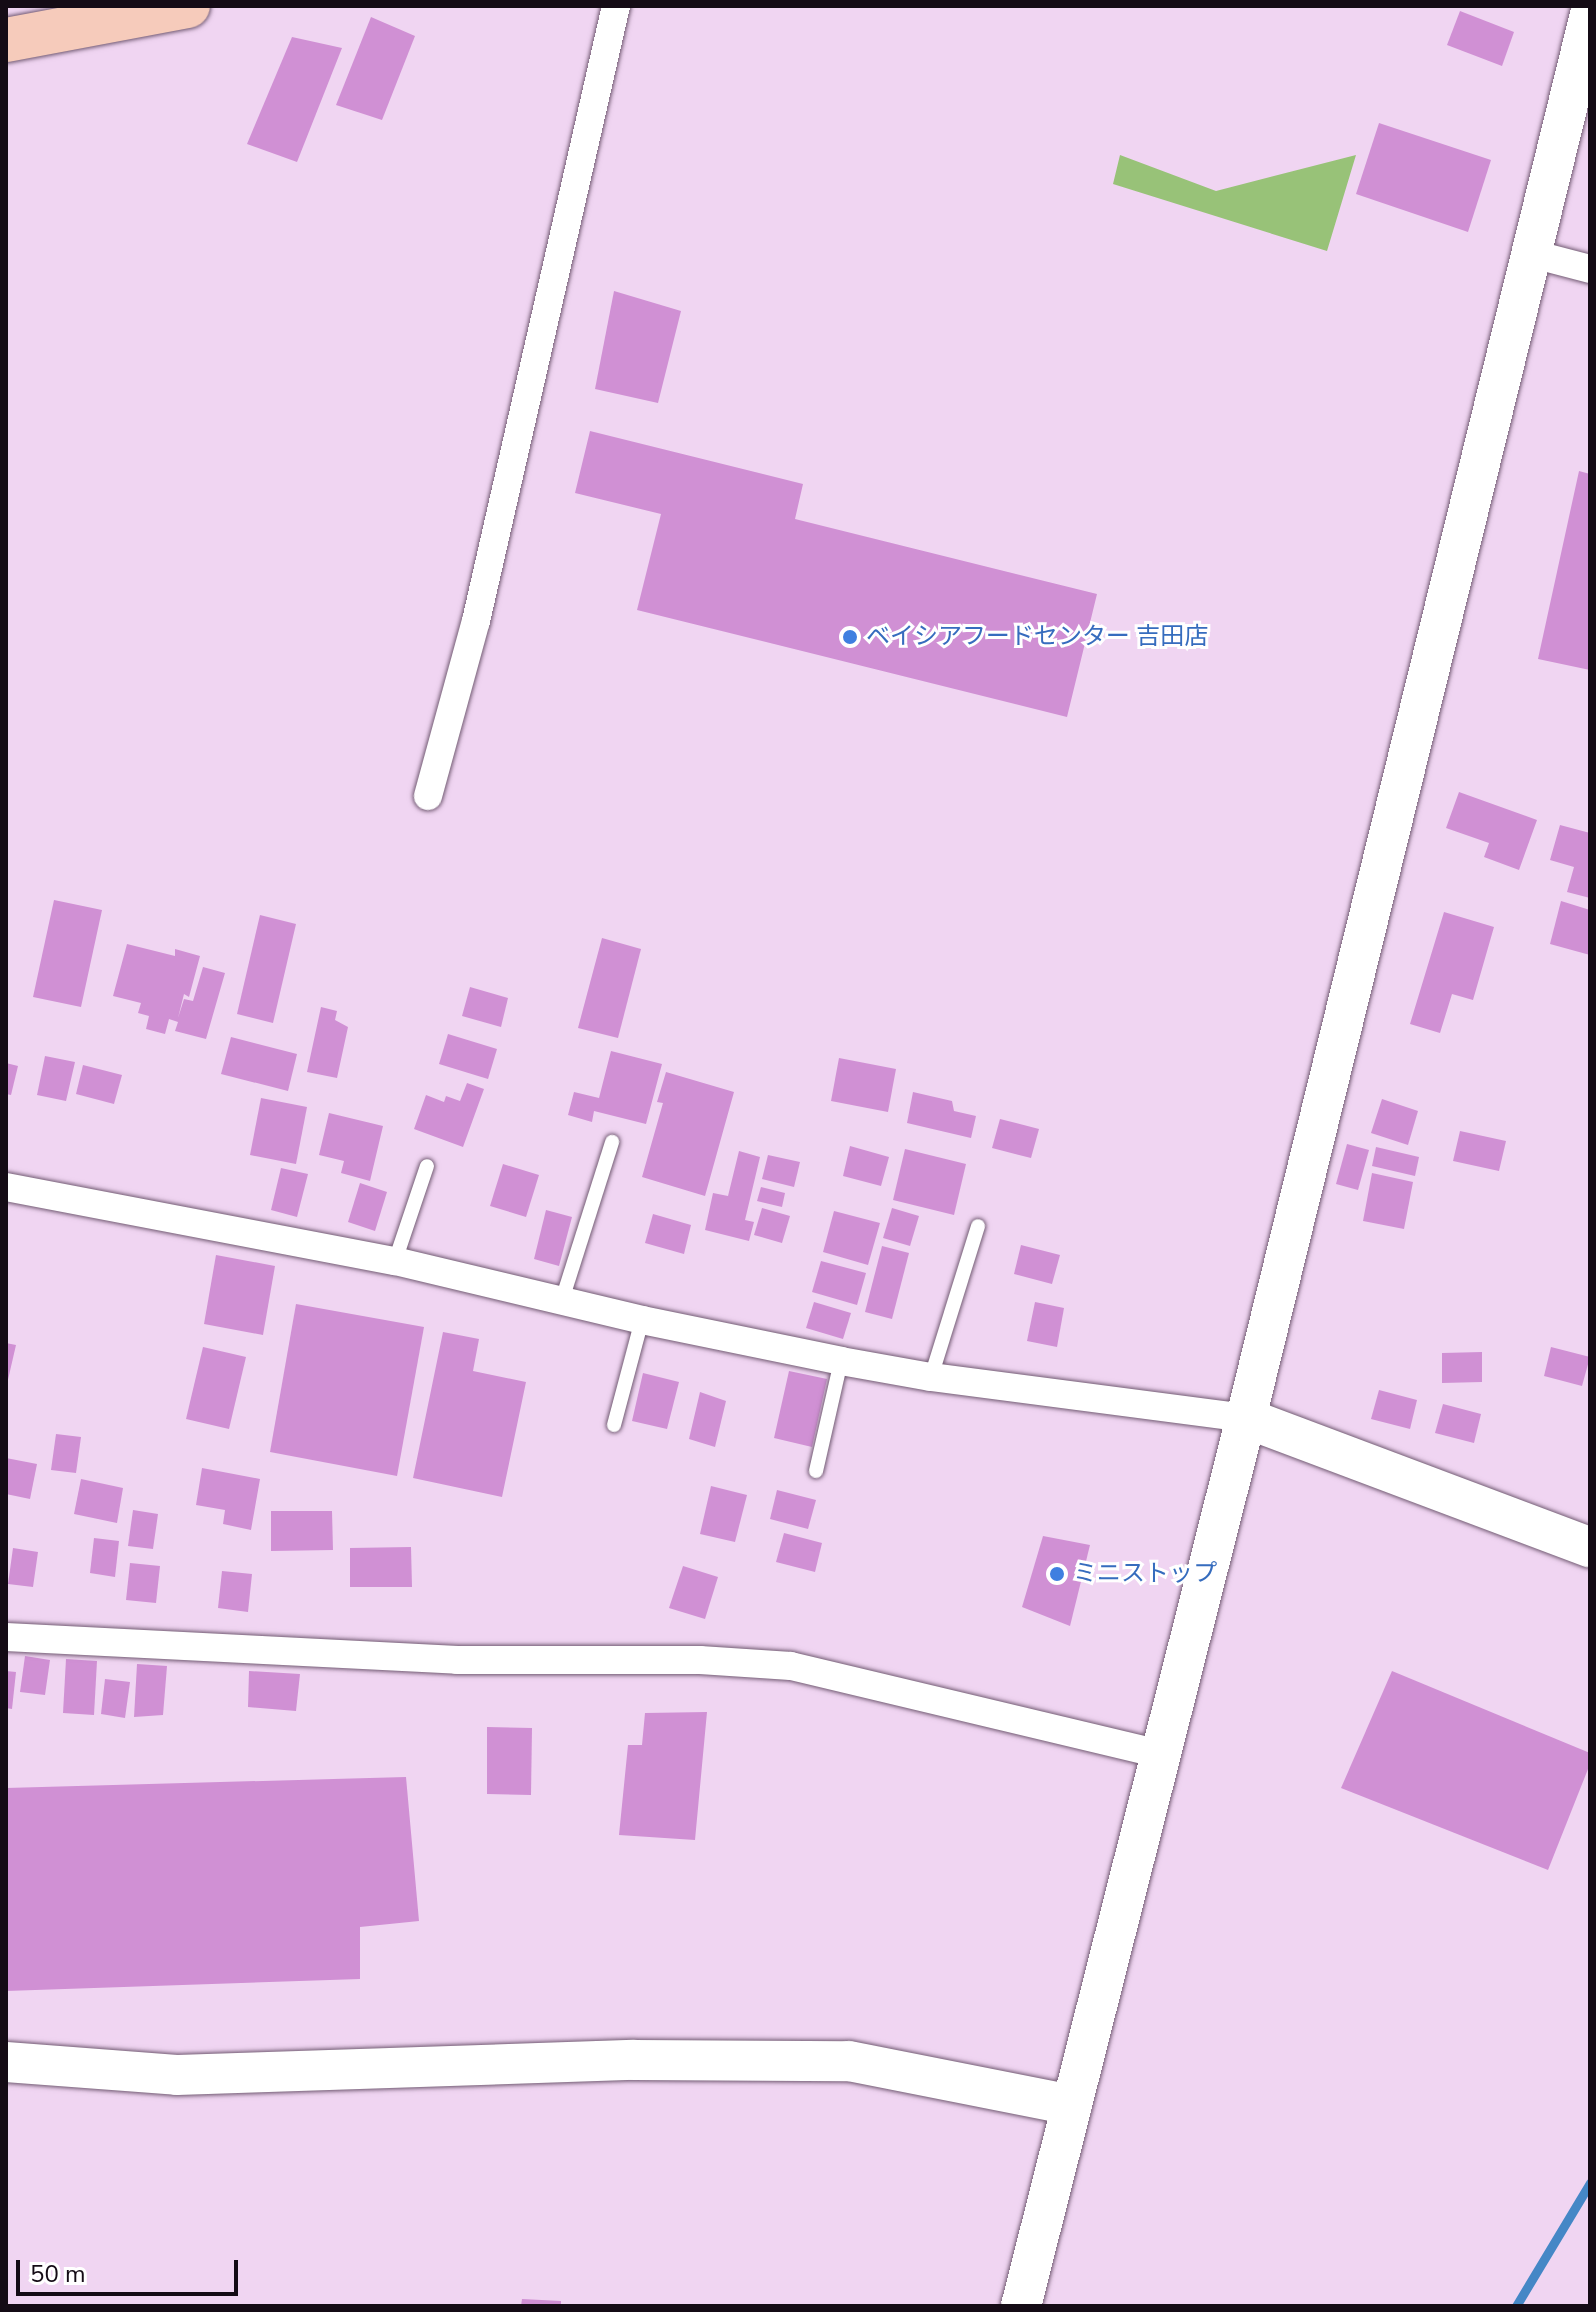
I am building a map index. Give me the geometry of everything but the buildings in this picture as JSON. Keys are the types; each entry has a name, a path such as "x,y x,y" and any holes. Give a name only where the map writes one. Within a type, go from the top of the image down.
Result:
{"highway":[{"path":"6,40 59,18 188,6"}],"street":[{"path":"428,796 476,621 616,6"},
{"path":"1021,2306 1246,1418 1590,14"},
{"path":"1529,253 1590,269"},
{"path":"6,1187 395,1261 642,1320 841,1361 931,1377 1246,1418 1590,1547"},
{"path":"6,1637 457,1660 700,1660 791,1666 1161,1754"},
{"path":"6,2062 177,2075 634,2060 849,2061 1072,2105"}],"lane":[{"path":"562,1300 612,1142"},
{"path":"395,1261 427,1166"},
{"path":"931,1377 978,1226"},
{"path":"614,1425 642,1320"},
{"path":"816,1471 841,1361"}],"green space":[{"path":"1120,155 1216,191 1356,155 1327,251 1113,184"}],"waterway":[{"path":"1516,2306 1590,2183"}],"place":[{"name":"ベイシアフードセンター 吉田店","path":"850,637"},
{"name":"ミニストップ","path":"1057,1574"}]}
